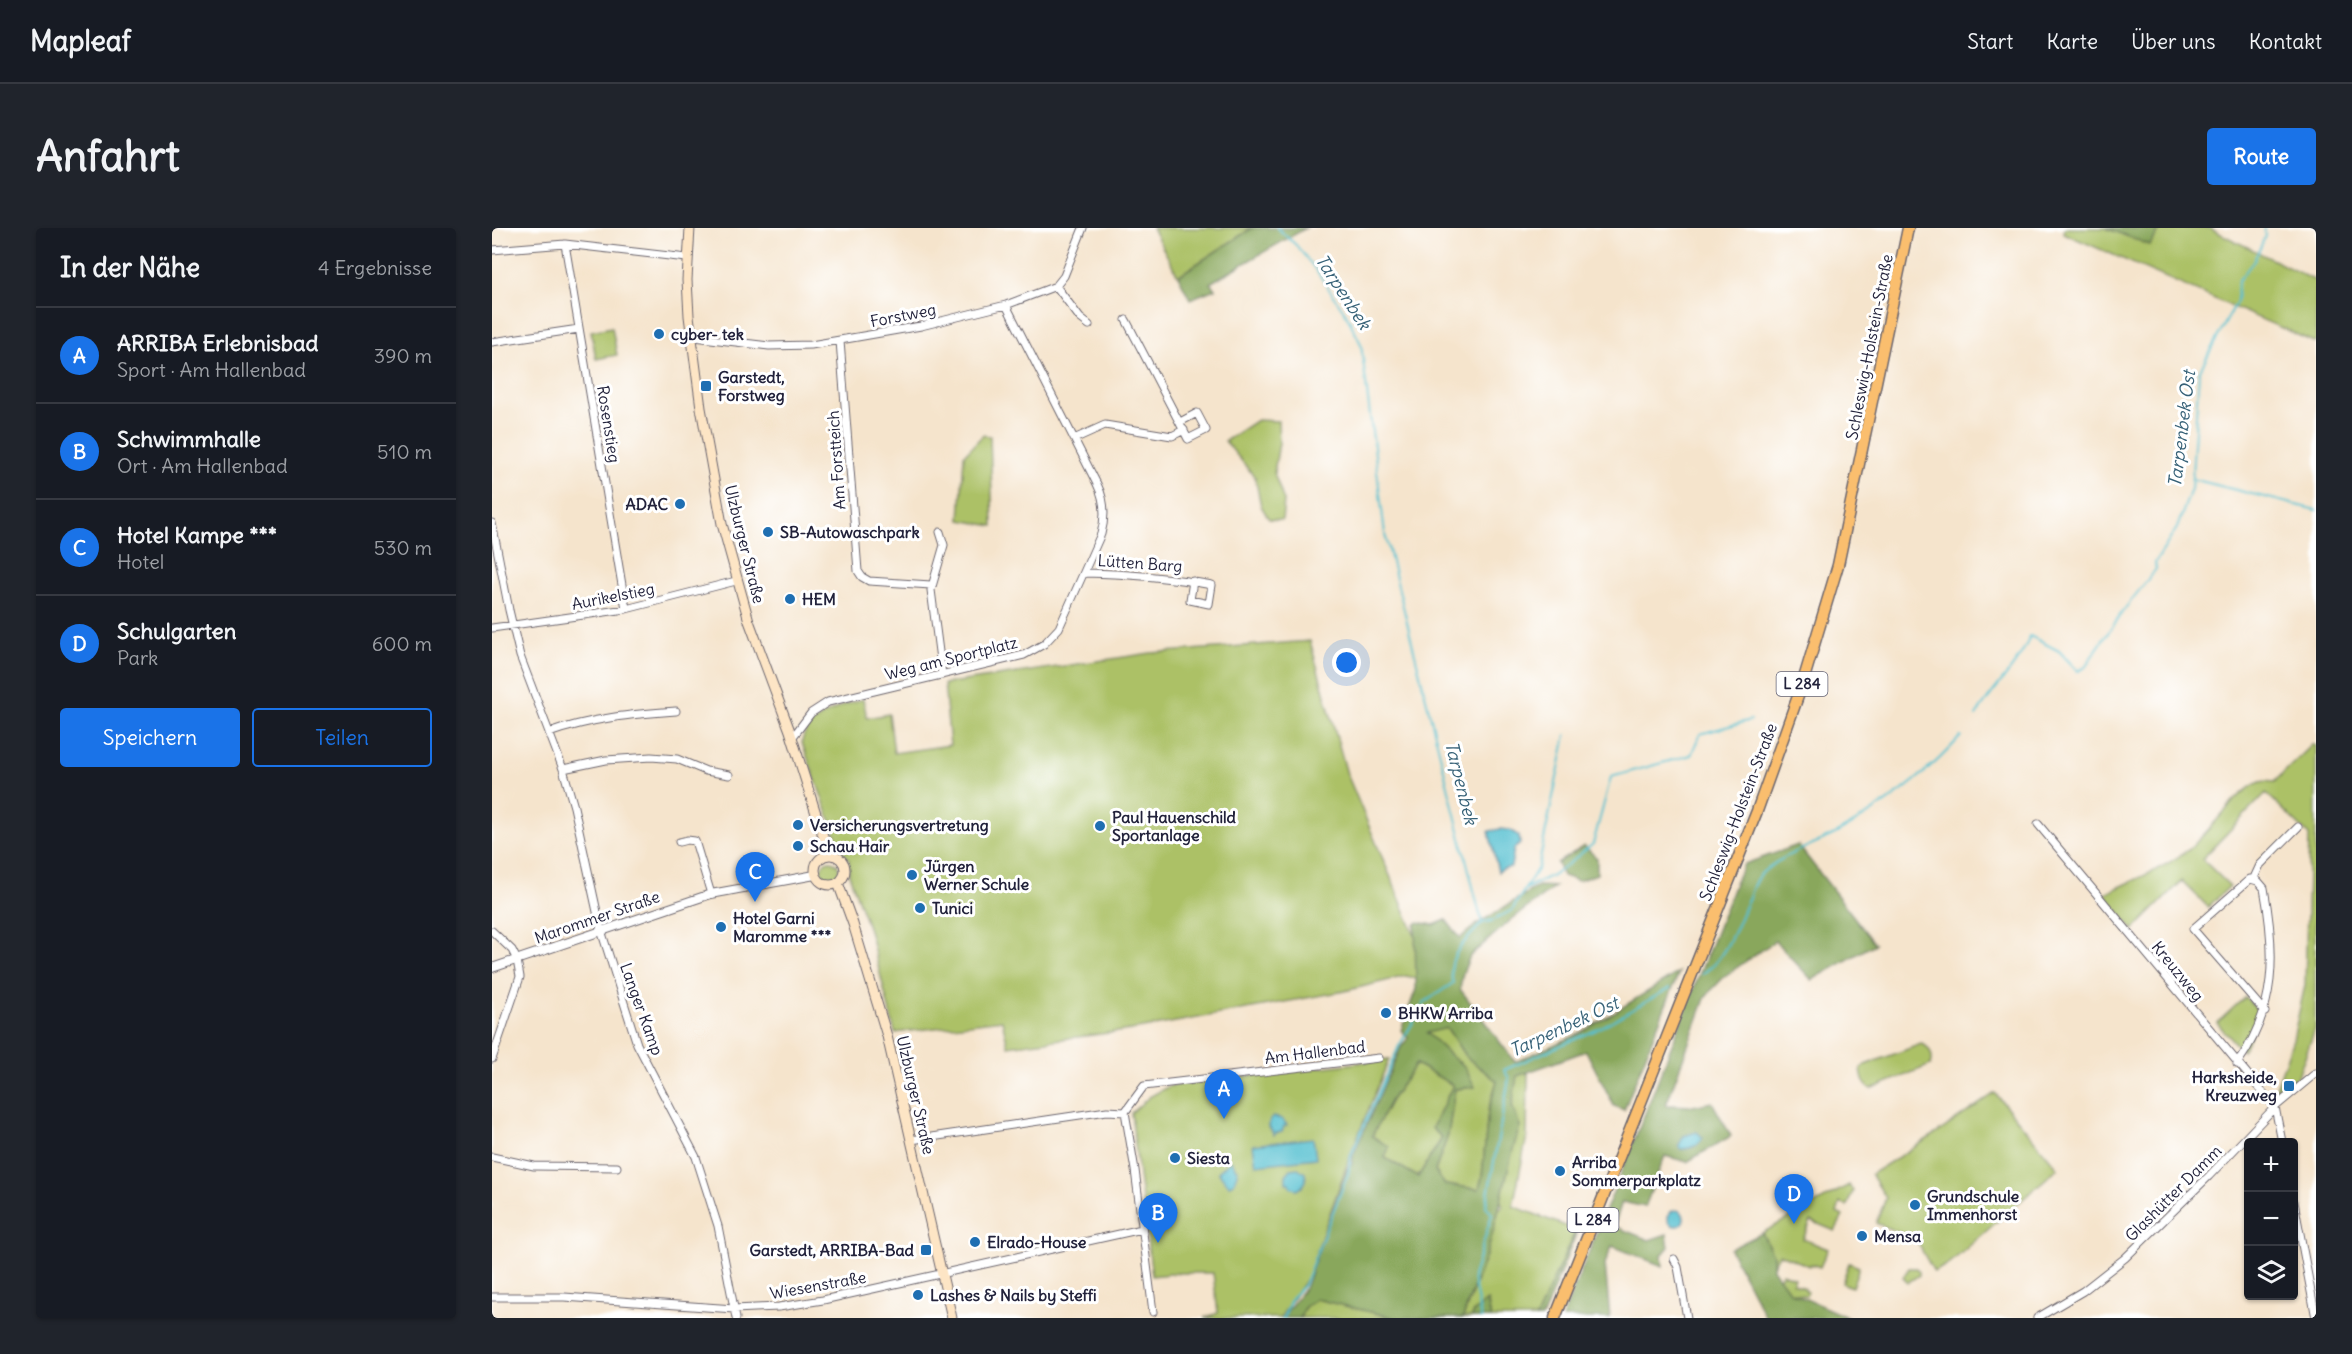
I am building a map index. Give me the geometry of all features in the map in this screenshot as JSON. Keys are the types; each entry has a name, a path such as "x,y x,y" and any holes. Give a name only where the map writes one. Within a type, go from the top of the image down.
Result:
{"main road":[{"name":"Ulzburger Straße","path":"690,228 687,258 689,336 722,524 736,581 792,738 829,855 838,857 844,864 843,877 838,883 853,924 886,1036 952,1318"},
{"name":"Schleswig-Holstein-Straße","path":"1555,1318 1757,811 1829,601 1841,554 1908,228"},
{"path":"829,855 816,863 816,875 824,884 838,883"}],"street":[{"path":"1083,228 1064,276 1056,286 1080,318 1089,325"},
{"path":"492,250 565,244 687,258"},
{"name":"Rosenstieg","path":"565,244 626,609"},
{"name":"Forstweg","path":"689,336 787,347 840,341 921,326 1006,305 1056,286"},
{"name":"Weg am Sportplatz","path":"792,738 811,713 828,702 1020,656 1044,644 1061,624 1101,534 1105,510 1100,489 1006,305"},
{"path":"1126,320 1188,439 1206,430 1197,413 1180,422"},
{"path":"492,342 579,329"},
{"name":"Am Forstteich","path":"840,341 858,572 869,581 931,585"},
{"path":"1074,439 1105,425 1172,436 1184,430"},
{"name":"Langer Kamp","path":"492,523 525,672 562,769 577,817 601,930 637,1044 696,1157 717,1226 736,1318"},
{"path":"940,532 944,545 931,585 942,675"},
{"name":"Lütten Barg","path":"1084,573 1153,576 1193,581"},
{"name":"Aurikelstieg","path":"492,628 626,609 736,581"},
{"path":"549,733 603,718 676,711"},
{"path":"562,769 606,760 651,757 677,759 706,771 729,775"},
{"name":"Kreuzweg","path":"2038,825 2275,1107"},
{"path":"2254,878 2260,865 2298,827"},
{"path":"679,842 692,840 697,845 711,894"},
{"name":"Marommer Straße","path":"492,968 711,894 816,875"},
{"path":"2237,1064 2252,1043 2265,1012 2273,956 2264,888 2262,883 2254,878 2246,880 2193,929 2265,1012"},
{"path":"492,932 512,950 517,960 520,977 492,1059"},
{"name":"Am Hallenbad","path":"1125,1112 1144,1086 1379,1058"},
{"name":"Glashütter Damm","path":"2037,1318 2083,1291 2125,1258 2209,1176 2275,1107 2316,1073"},
{"path":"2275,1107 2281,1138"},
{"path":"910,1140 1107,1111 1125,1112 1153,1312"},
{"path":"492,1157 534,1166 617,1167"},
{"path":"2298,1223 2316,1318"},
{"name":"Wiesenstraße","path":"492,1297 564,1297 734,1309 779,1307 823,1300 1142,1229"},
{"path":"1674,1259 1678,1267 1687,1318"}],"green space":[{"path":"1152,228 1252,228 1178,276"},
{"path":"1252,228 1306,228 1210,283 1215,289 1190,299 1178,276"},
{"path":"2064,228 2106,228 2150,245 2161,228 2209,228 2316,281 2316,343 2063,233"},
{"path":"2106,228 2161,228 2150,245"},
{"path":"612,327 617,355 596,359 591,331"},
{"path":"1257,420 1278,421 1279,443 1274,473 1284,501 1282,520 1269,519 1261,506 1255,477 1225,441"},
{"path":"983,435 990,436 993,526 960,520 964,455"},
{"name":"Paul Hauenschild Sportanlage","path":"1310,641 1347,774 1423,954 1429,981 1406,976 1345,991 1132,1030 1008,1046 1002,1020 895,1033 869,930 849,874 849,860 841,849 802,743 809,727 826,714 863,699 867,718 889,714 894,753 950,745 944,684 1151,653"},
{"path":"2313,744 2316,746 2315,1029 2298,1076 2273,1097 2293,1039 2305,985 2309,835 2266,793 2202,859 2230,886 2208,907 2182,881 2133,930 2105,894 2160,868 2181,855 2242,794 2260,782 2274,782"},
{"path":"1798,845 1875,944 1812,980 1775,941 1725,976 1706,996 1666,1105 1693,1106 1712,1102 1731,1136 1687,1162 1665,1156 1645,1207 1622,1202 1614,1226 1649,1240 1667,1234 1669,1247 1662,1255 1663,1266 1612,1246 1605,1264 1610,1318 1562,1318 1744,864"},
{"path":"1584,846 1597,858 1597,874 1578,881 1563,876 1557,863"},
{"path":"830,861 836,864 839,870 836,876 830,879 824,876 821,870 824,864"},
{"path":"1538,886 1555,887 1511,920 1470,956 1463,973 1460,989 1515,1062 1579,1034 1679,972 1624,1110 1614,1106 1586,1051 1517,1076 1512,1106 1520,1126 1492,1236 1463,1318 1396,1318 1316,1299 1305,1307 1300,1318 1282,1318 1306,1286 1348,1167 1352,1164 1353,1155 1401,1047 1408,1038 1401,1030 1416,989 1415,925 1418,922 1434,925 1446,920 1460,938 1477,924","holes":["1447,1028 1465,1056 1497,1081 1488,1111 1479,1189 1445,1185 1435,1171 1448,1135 1455,1089 1475,1087 1464,1066 1427,1033","1416,1064 1453,1085 1432,1128 1442,1138 1418,1177 1385,1158 1389,1147 1372,1136 1391,1100"]},
{"path":"2245,997 2259,1011 2250,1037 2242,1051 2217,1023"},
{"path":"1447,1028 1465,1056 1497,1081 1488,1111 1479,1189 1445,1185 1435,1171 1448,1135 1455,1089 1474,1087 1464,1066 1426,1032"},
{"path":"1921,1044 1930,1052 1931,1065 1871,1089 1868,1087 1862,1078 1861,1069 1865,1065"},
{"path":"1389,1059 1351,1153 1308,1276 1280,1318 1204,1318 1218,1313 1213,1273 1152,1276 1131,1113 1149,1097 1169,1086"},
{"path":"1416,1064 1453,1085 1432,1128 1442,1138 1418,1177 1385,1158 1372,1136 1391,1100"},
{"path":"1528,1072 1527,1136 1513,1206 1576,1230 1536,1318 1491,1318 1488,1302 1474,1312 1472,1318 1463,1318 1487,1252 1499,1209 1503,1206 1501,1202 1508,1160 1520,1126 1512,1106 1516,1076"},
{"path":"1995,1093 2058,1168 1950,1263 1934,1272 1916,1240 1876,1223 1886,1198 1871,1174"},
{"path":"1849,1185 1853,1191 1847,1206 1840,1203 1837,1213 1843,1216 1835,1231 1811,1221 1803,1239 1828,1249 1820,1267 1811,1264 1810,1266 1779,1254 1773,1266 1773,1255 1762,1233"},
{"path":"1576,1230 1542,1318 1536,1318"},
{"path":"1762,1233 1773,1255 1773,1269 1790,1292 1849,1318 1766,1318 1730,1249"},
{"path":"1849,1263 1859,1267 1852,1287 1842,1283"},
{"path":"1909,1268 1916,1268 1919,1275 1907,1283 1903,1277"},
{"path":"1782,1273 1795,1278 1793,1283 1805,1288 1808,1292 1806,1296 1790,1292 1779,1278"},
{"path":"1316,1299 1396,1318 1300,1318 1305,1307"},
{"path":"1487,1301 1491,1318 1472,1318 1473,1312"}],"water":[{"path":"1510,830 1519,836 1520,844 1514,849 1511,867 1498,872 1489,831"},
{"path":"1273,1117 1282,1119 1287,1125 1284,1126 1282,1132 1274,1135 1269,1127"},
{"path":"1697,1132 1703,1138 1701,1141 1694,1146 1681,1149 1679,1145 1684,1136"},
{"path":"1313,1138 1316,1158 1256,1165 1253,1145"},
{"path":"1231,1160 1238,1169 1234,1183 1229,1185 1218,1172"},
{"path":"1298,1168 1305,1173 1306,1181 1302,1187 1296,1189 1290,1187 1290,1183 1286,1183 1286,1175 1291,1169"},
{"path":"1676,1210 1682,1212 1684,1218 1682,1224 1676,1226 1670,1224 1668,1218 1670,1212"}],"waterway":[{"name":"Tarpenbek","path":"1277,228 1296,245 1316,270 1346,314 1361,344 1385,534 1482,923 1463,943 1454,957 1451,973 1453,983 1425,1002 1399,1046 1351,1155 1348,1174 1304,1285 1292,1297 1283,1318"},
{"name":"Tarpenbek Ost","path":"1976,716 2019,658 2030,636 2059,651 2078,671 2084,668 2123,611 2156,569 2155,563 2177,528 2191,489 2199,372 2237,301 2238,281 2253,262 2261,246 2265,236 2264,228"},
{"path":"2192,479 2316,510"},
{"path":"1525,889 1558,872 1593,844 1611,777 1691,755 1700,734 1751,720"},
{"path":"1482,923 1494,920 1512,910 1538,868 1566,735"},
{"name":"Tarpenbek Ost","path":"1702,974 1711,967 1725,949 1756,881 1766,869 1835,834 1870,813 1918,778 1961,736"},
{"name":"Tarpenbek Ost","path":"1481,1318 1473,1277 1492,1214 1486,1206 1509,1078 1504,1070 1596,1030 1670,988"}],"place":[{"name":"cyber- tek","path":"659,334"},
{"name":"Garstedt, Forstweg","path":"706,386"},
{"name":"ADAC","path":"680,504"},
{"name":"SB-Autowaschpark","path":"768,532"},
{"name":"HEM","path":"790,599"},
{"name":"Versicherungsvertretung","path":"798,825"},
{"name":"Paul Hauenschild Sportanlage","path":"1100,826"},
{"name":"Schau Hair","path":"798,846"},
{"name":"Jürgen Werner Schule","path":"912,875"},
{"name":"Hotel Kampe ***","path":"755,902"},
{"name":"Tunici","path":"920,908"},
{"name":"Hotel Garni Maromme ***","path":"721,927"},
{"name":"BHKW Arriba","path":"1386,1013"},
{"name":"Harksheide, Kreuzweg","path":"2289,1086"},
{"name":"ARRIBA Erlebnisbad","path":"1224,1119"},
{"name":"Siesta","path":"1175,1158"},
{"name":"Arriba Sommerparkplatz","path":"1560,1171"},
{"name":"Grundschule Immenhorst","path":"1915,1205"},
{"name":"Schulgarten","path":"1794,1224"},
{"name":"Mensa","path":"1862,1236"},
{"name":"Elrado-House","path":"975,1242"},
{"name":"Schwimmhalle","path":"1158,1243"},
{"name":"Garstedt, ARRIBA-Bad","path":"926,1250"},
{"name":"Lashes & Nails by Steffi","path":"918,1295"}]}
